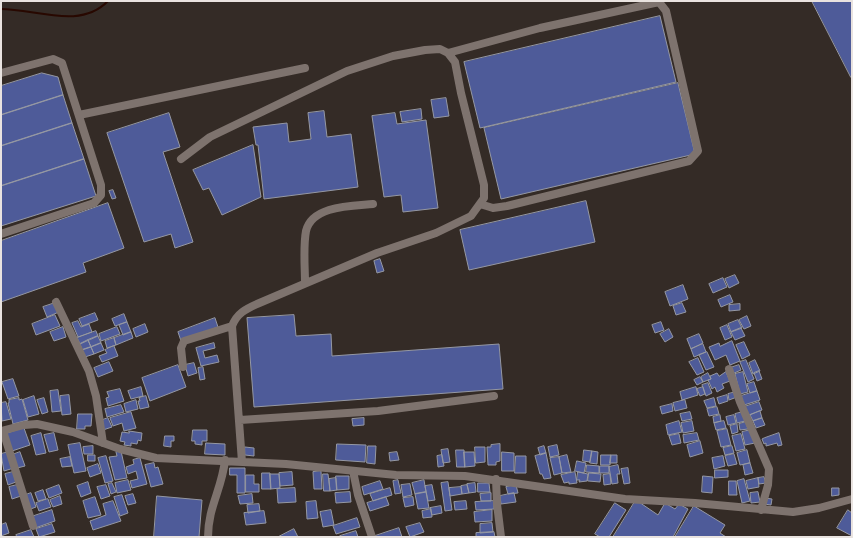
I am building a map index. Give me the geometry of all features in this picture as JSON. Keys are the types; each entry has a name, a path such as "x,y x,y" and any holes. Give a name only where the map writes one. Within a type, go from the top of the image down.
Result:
{"street":[{"path":"448,53 540,28 659,2 666,11 698,151 690,161 507,206 493,208 480,204"},
{"path":"181,159 210,137 347,71 393,56 425,50 440,49 448,53 455,62 461,93 484,185 484,198 471,216 436,233 377,253 305,283 241,312 235,318 232,326 242,462"},
{"path":"1,73 53,59 62,63 101,185 101,195 99,200 94,203 1,234"},
{"path":"79,115 305,68"},
{"path":"305,283 306,231 312,219 318,214 329,211 373,204"},
{"path":"56,302 89,371 96,396 103,443"},
{"path":"184,366 181,348 184,341 232,326"},
{"path":"729,370 740,402 769,469 768,485 761,510"},
{"path":"240,420 378,411 494,396"},
{"path":"33,526 2,431 24,425 37,424 73,432 103,443 156,458 225,460 396,475 465,476 496,479 625,499 695,503 793,512 819,508 852,499"},
{"path":"208,537 208,520 219,489 225,460"},
{"path":"353,471 358,496 372,537"},
{"path":"496,479 501,537"}],"building":[{"path":"812,1 852,1 851,77"},
{"path":"660,16 676,82 480,128 464,62"},
{"path":"42,73 58,77 63,95 1,115 1,86"},
{"path":"678,83 695,154 501,199 484,128"},
{"path":"63,95 72,123 1,146 1,115"},
{"path":"446,98 449,116 434,118 431,100"},
{"path":"421,109 422,119 402,122 400,112"},
{"path":"324,111 327,137 351,134 358,187 264,199 258,145 256,145 253,127 287,123 289,142 311,139 308,113"},
{"path":"169,113 180,147 163,152 193,242 175,248 171,234 144,242 107,133"},
{"path":"395,113 397,124 426,120 438,208 403,212 401,195 384,197 372,116"},
{"path":"72,123 84,159 1,186 1,146"},
{"path":"253,145 261,197 222,215 209,188 203,190 193,170"},
{"path":"84,159 96,196 1,226 1,186"},
{"path":"113,190 116,198 112,199 109,191"},
{"path":"586,201 595,242 469,270 460,230"},
{"path":"108,203 124,248 83,263 86,272 1,302 1,241"},
{"path":"380,259 384,271 377,273 374,261"},
{"path":"735,275 739,283 729,288 725,279"},
{"path":"723,278 727,287 713,293 709,284"},
{"path":"683,285 688,299 670,306 665,292"},
{"path":"730,295 733,302 721,307 718,300"},
{"path":"55,303 59,312 47,317 43,307"},
{"path":"682,303 686,312 676,315 673,306"},
{"path":"740,304 740,310 729,311 729,305"},
{"path":"95,313 98,320 82,326 79,319"},
{"path":"124,314 127,322 115,326 112,319"},
{"path":"55,315 60,326 36,335 32,324"},
{"path":"294,315 296,336 331,334 332,356 499,344 503,389 254,407 247,318"},
{"path":"747,316 751,326 744,329 739,320"},
{"path":"215,318 218,327 181,341 178,332"},
{"path":"738,320 742,328 731,332 728,324"},
{"path":"78,321 81,327 89,324 92,332 78,337 72,323"},
{"path":"127,322 131,332 123,335 119,325"},
{"path":"661,322 664,330 655,333 652,325"},
{"path":"145,324 148,332 136,337 133,329"},
{"path":"727,325 732,337 725,340 720,328"},
{"path":"63,327 66,337 54,341 50,332"},
{"path":"117,327 120,334 101,341 99,334"},
{"path":"741,328 745,336 735,340 731,332"},
{"path":"669,329 673,337 665,342 660,334"},
{"path":"96,331 98,336 80,344 77,338"},
{"path":"131,332 133,338 116,345 114,338"},
{"path":"699,334 703,343 691,349 687,339"},
{"path":"98,336 101,343 91,347 88,340"},
{"path":"114,338 116,345 107,348 105,341"},
{"path":"88,340 91,347 82,350 80,344"},
{"path":"732,341 740,361 730,365 726,355 715,360 709,347 719,343 720,346"},
{"path":"744,342 750,355 742,359 736,345"},
{"path":"101,343 104,350 94,354 91,347"},
{"path":"214,343 215,348 203,351 205,358 217,355 219,362 201,366 196,348"},
{"path":"703,344 706,352 694,357 691,349"},
{"path":"114,346 118,356 102,362 99,356 107,353 105,350"},
{"path":"91,347 94,354 85,357 82,350"},
{"path":"707,352 714,367 706,370 699,355"},
{"path":"698,358 704,372 697,375 689,362"},
{"path":"746,360 754,379 748,382 740,362"},
{"path":"755,360 760,371 753,374 749,363"},
{"path":"109,362 113,371 98,377 94,368"},
{"path":"194,363 197,373 188,376 185,365"},
{"path":"178,365 186,387 150,401 142,378"},
{"path":"739,365 741,370 732,374 730,368"},
{"path":"203,367 205,379 200,380 198,368"},
{"path":"759,371 762,379 757,381 754,373"},
{"path":"726,372 730,381 722,384 724,388 717,392 715,387 712,389 708,380 711,379 710,376 717,373 719,376"},
{"path":"743,372 748,392 740,394 735,374"},
{"path":"708,373 711,379 703,382 701,377"},
{"path":"700,377 703,382 697,385 694,380"},
{"path":"13,379 19,396 8,399 2,382"},
{"path":"754,382 757,391 750,393 747,384"},
{"path":"708,383 712,393 706,396 702,385"},
{"path":"141,387 143,396 131,399 128,391"},
{"path":"696,387 698,395 682,400 680,392"},
{"path":"703,387 705,394 700,396 697,389"},
{"path":"120,389 124,401 108,406 106,398 109,397 107,392"},
{"path":"58,390 61,411 52,412 50,391"},
{"path":"757,391 760,400 744,405 741,396"},
{"path":"736,392 737,397 729,400 728,394"},
{"path":"69,395 71,414 62,415 60,396"},
{"path":"727,395 728,401 719,404 717,398"},
{"path":"34,396 39,414 28,417 23,400"},
{"path":"146,396 149,407 140,409 138,401 140,401 139,398"},
{"path":"19,398 19,400 22,399 28,420 13,424 8,403 9,400"},
{"path":"44,398 48,412 42,414 37,400"},
{"path":"714,398 716,406 707,408 704,401"},
{"path":"136,400 138,409 126,412 124,404"},
{"path":"685,400 687,408 675,411 673,403"},
{"path":"6,402 11,419 2,421 1,403"},
{"path":"759,402 762,410 747,416 744,407"},
{"path":"672,404 673,411 662,414 660,407"},
{"path":"121,405 124,412 107,417 105,409"},
{"path":"717,407 719,414 709,416 707,409"},
{"path":"760,411 762,418 753,421 750,415"},
{"path":"131,412 136,428 124,431 122,423 113,426 110,418"},
{"path":"690,412 692,419 682,421 680,414"},
{"path":"743,412 745,421 737,423 735,414"},
{"path":"78,414 92,414 91,426 85,426 85,429 77,429"},
{"path":"720,415 721,421 714,423 713,417"},
{"path":"734,415 736,423 728,425 726,417"},
{"path":"108,418 112,427 103,430 100,421"},
{"path":"364,418 364,425 353,426 352,419"},
{"path":"762,418 765,425 756,428 753,421"},
{"path":"679,421 682,432 668,435 666,425"},
{"path":"692,421 694,431 683,433 681,423"},
{"path":"724,421 726,428 716,430 714,423"},
{"path":"746,422 748,429 740,430 739,424"},
{"path":"737,424 738,432 732,434 730,426"},
{"path":"24,428 30,445 12,451 6,434"},
{"path":"727,429 731,445 721,447 717,431"},
{"path":"193,430 207,430 207,441 202,441 202,445 195,444 195,441 192,441"},
{"path":"751,430 755,443 745,445 742,432"},
{"path":"129,431 142,433 141,441 138,440 137,444 131,443 131,446 124,445 125,442 120,441 122,432 129,433"},
{"path":"41,433 46,453 36,455 31,436"},
{"path":"54,433 58,450 49,452 44,435"},
{"path":"697,433 699,440 684,443 683,435"},
{"path":"779,433 782,445 778,446 777,443 766,446 766,443 764,444 762,439"},
{"path":"679,434 681,443 672,445 669,436"},
{"path":"741,434 745,449 736,451 732,436"},
{"path":"165,436 174,436 174,441 171,441 171,447 164,446"},
{"path":"700,441 703,453 690,457 687,445"},
{"path":"80,443 86,471 74,473 68,445"},
{"path":"206,443 225,444 225,455 205,454"},
{"path":"337,444 366,445 365,462 336,460"},
{"path":"500,444 500,461 496,462 496,465 488,465 487,447"},
{"path":"557,445 559,455 550,457 548,447"},
{"path":"93,446 93,454 84,454 83,447"},
{"path":"368,446 376,446 375,464 367,463"},
{"path":"544,446 546,453 540,455 538,448"},
{"path":"732,446 734,453 725,455 723,448"},
{"path":"245,447 254,448 254,456 245,455"},
{"path":"475,447 485,447 485,462 476,463"},
{"path":"448,449 450,462 443,463 441,450"},
{"path":"456,450 464,450 465,467 457,467"},
{"path":"584,450 592,451 590,462 583,461"},
{"path":"747,450 750,463 740,465 737,453"},
{"path":"121,451 127,478 115,480 109,457 117,456 116,452"},
{"path":"592,451 598,452 597,464 590,463"},
{"path":"9,452 14,468 4,471 1,454"},
{"path":"20,452 25,466 17,468 12,455"},
{"path":"397,452 399,460 390,461 389,453"},
{"path":"464,452 474,452 475,466 465,467"},
{"path":"502,452 514,453 514,471 502,471"},
{"path":"546,453 551,478 544,479 542,474 540,474 535,456"},
{"path":"734,454 737,464 728,466 725,456"},
{"path":"88,455 95,455 95,461 88,461"},
{"path":"442,455 444,466 438,467 437,456"},
{"path":"567,455 571,472 562,473 559,457"},
{"path":"601,455 611,455 610,465 601,465"},
{"path":"611,455 617,455 617,463 610,463"},
{"path":"106,456 113,481 105,483 98,458"},
{"path":"516,456 526,456 526,473 515,473"},
{"path":"723,456 725,466 714,469 712,458"},
{"path":"70,457 72,466 62,467 60,459"},
{"path":"559,457 562,473 554,475 550,458"},
{"path":"140,458 147,484 132,488 130,481 138,479 136,471 128,474 126,467 134,464 133,460"},
{"path":"577,461 586,463 584,473 575,471"},
{"path":"154,463 155,468 158,467 163,484 151,487 145,465"},
{"path":"750,463 753,473 745,475 743,465"},
{"path":"98,464 101,473 90,477 87,468"},
{"path":"587,465 599,466 599,473 586,472"},
{"path":"618,465 620,474 617,474 618,483 612,484 609,467"},
{"path":"600,466 609,466 609,473 600,473"},
{"path":"230,468 245,468 245,493 237,493 237,475 230,475"},
{"path":"628,468 630,483 624,484 621,469"},
{"path":"715,470 728,470 728,477 715,478"},
{"path":"321,471 322,489 314,489 313,472"},
{"path":"13,472 16,482 8,485 5,474"},
{"path":"292,472 293,485 280,486 279,473"},
{"path":"575,472 577,483 564,483 561,475"},
{"path":"578,472 588,474 587,481 579,482 580,480 577,480"},
{"path":"262,473 270,473 271,489 262,489"},
{"path":"589,473 601,474 600,482 588,481"},
{"path":"270,474 279,474 280,488 271,489"},
{"path":"323,474 328,474 330,491 324,491"},
{"path":"610,474 611,484 604,485 603,475"},
{"path":"246,475 254,475 254,484 259,484 259,492 246,492"},
{"path":"336,476 349,476 349,489 337,490"},
{"path":"703,476 713,477 712,493 702,492"},
{"path":"764,477 766,483 759,484 758,478"},
{"path":"336,478 337,490 330,491 329,479"},
{"path":"758,478 759,487 748,489 746,481"},
{"path":"744,479 750,501 742,503 737,481"},
{"path":"128,480 131,490 117,493 115,483"},
{"path":"398,480 401,493 395,494 393,481"},
{"path":"424,480 426,492 415,494 412,483"},
{"path":"380,481 383,489 364,495 362,487"},
{"path":"729,481 736,481 737,495 729,495"},
{"path":"88,482 91,493 81,497 77,486"},
{"path":"448,482 452,510 445,511 441,483"},
{"path":"112,483 116,492 111,494 108,484"},
{"path":"475,483 476,492 469,493 467,484"},
{"path":"478,483 489,483 490,492 478,492"},
{"path":"410,484 412,495 403,497 401,485"},
{"path":"17,485 21,496 12,499 9,487"},
{"path":"59,485 62,493 49,498 46,490"},
{"path":"106,485 110,496 101,499 97,487"},
{"path":"432,485 435,500 428,501 425,486"},
{"path":"467,485 469,493 462,494 461,486"},
{"path":"516,485 518,493 508,494 506,487"},
{"path":"461,487 462,494 450,496 449,488"},
{"path":"295,488 296,502 278,503 277,489"},
{"path":"390,488 392,495 373,501 370,494"},
{"path":"832,488 839,488 839,495 832,496"},
{"path":"43,490 46,499 38,501 35,493"},
{"path":"350,492 351,502 336,503 335,493"},
{"path":"426,492 429,508 418,509 415,494"},
{"path":"758,492 760,502 751,503 750,493"},
{"path":"31,493 36,507 28,510 23,496"},
{"path":"491,493 491,501 481,501 480,494"},
{"path":"514,493 516,502 501,504 500,496"},
{"path":"133,494 136,503 128,505 125,496"},
{"path":"252,494 253,503 240,504 238,496"},
{"path":"122,495 128,513 120,516 114,497"},
{"path":"60,496 62,504 53,507 50,500"},
{"path":"157,496 202,500 199,537 154,537"},
{"path":"95,497 101,515 88,518 83,501"},
{"path":"386,497 389,505 370,511 367,503"},
{"path":"413,497 414,505 405,507 403,498"},
{"path":"765,498 772,499 771,505 764,504"},
{"path":"48,499 51,507 39,511 36,503"},
{"path":"636,500 658,515 665,503 675,509 679,504 688,509 673,537 613,537"},
{"path":"113,501 121,521 93,530 90,521 106,515 103,504"},
{"path":"316,501 318,518 307,519 306,502"},
{"path":"466,501 467,509 455,510 454,502"},
{"path":"494,501 494,509 476,510 475,502"},
{"path":"615,503 626,510 609,537 600,537 595,534"},
{"path":"259,504 260,511 248,513 247,505"},
{"path":"441,506 442,513 432,515 430,508"},
{"path":"694,506 725,525 720,533 726,537 675,537"},
{"path":"431,509 432,517 423,518 422,511"},
{"path":"52,510 55,521 35,528 31,517"},
{"path":"331,510 334,525 323,527 320,512"},
{"path":"492,510 492,521 475,522 474,512"},
{"path":"848,510 852,513 852,536 837,528"},
{"path":"264,511 266,523 246,525 244,513"},
{"path":"357,518 360,527 336,534 333,526"},
{"path":"6,523 9,533 1,536 1,525"},
{"path":"420,523 424,532 410,537 406,527"},
{"path":"492,523 493,532 480,533 480,524"},
{"path":"52,524 55,532 39,537 36,529"},
{"path":"399,528 402,537 375,537 375,536"},
{"path":"294,529 298,537 278,537"},
{"path":"31,530 34,537 17,537 16,535"},
{"path":"356,531 358,537 340,536"},
{"path":"494,532 495,537 476,537 476,533"}],"waterway":[{"path":"1,9 57,16 71,16 97,10 108,1"}]}
